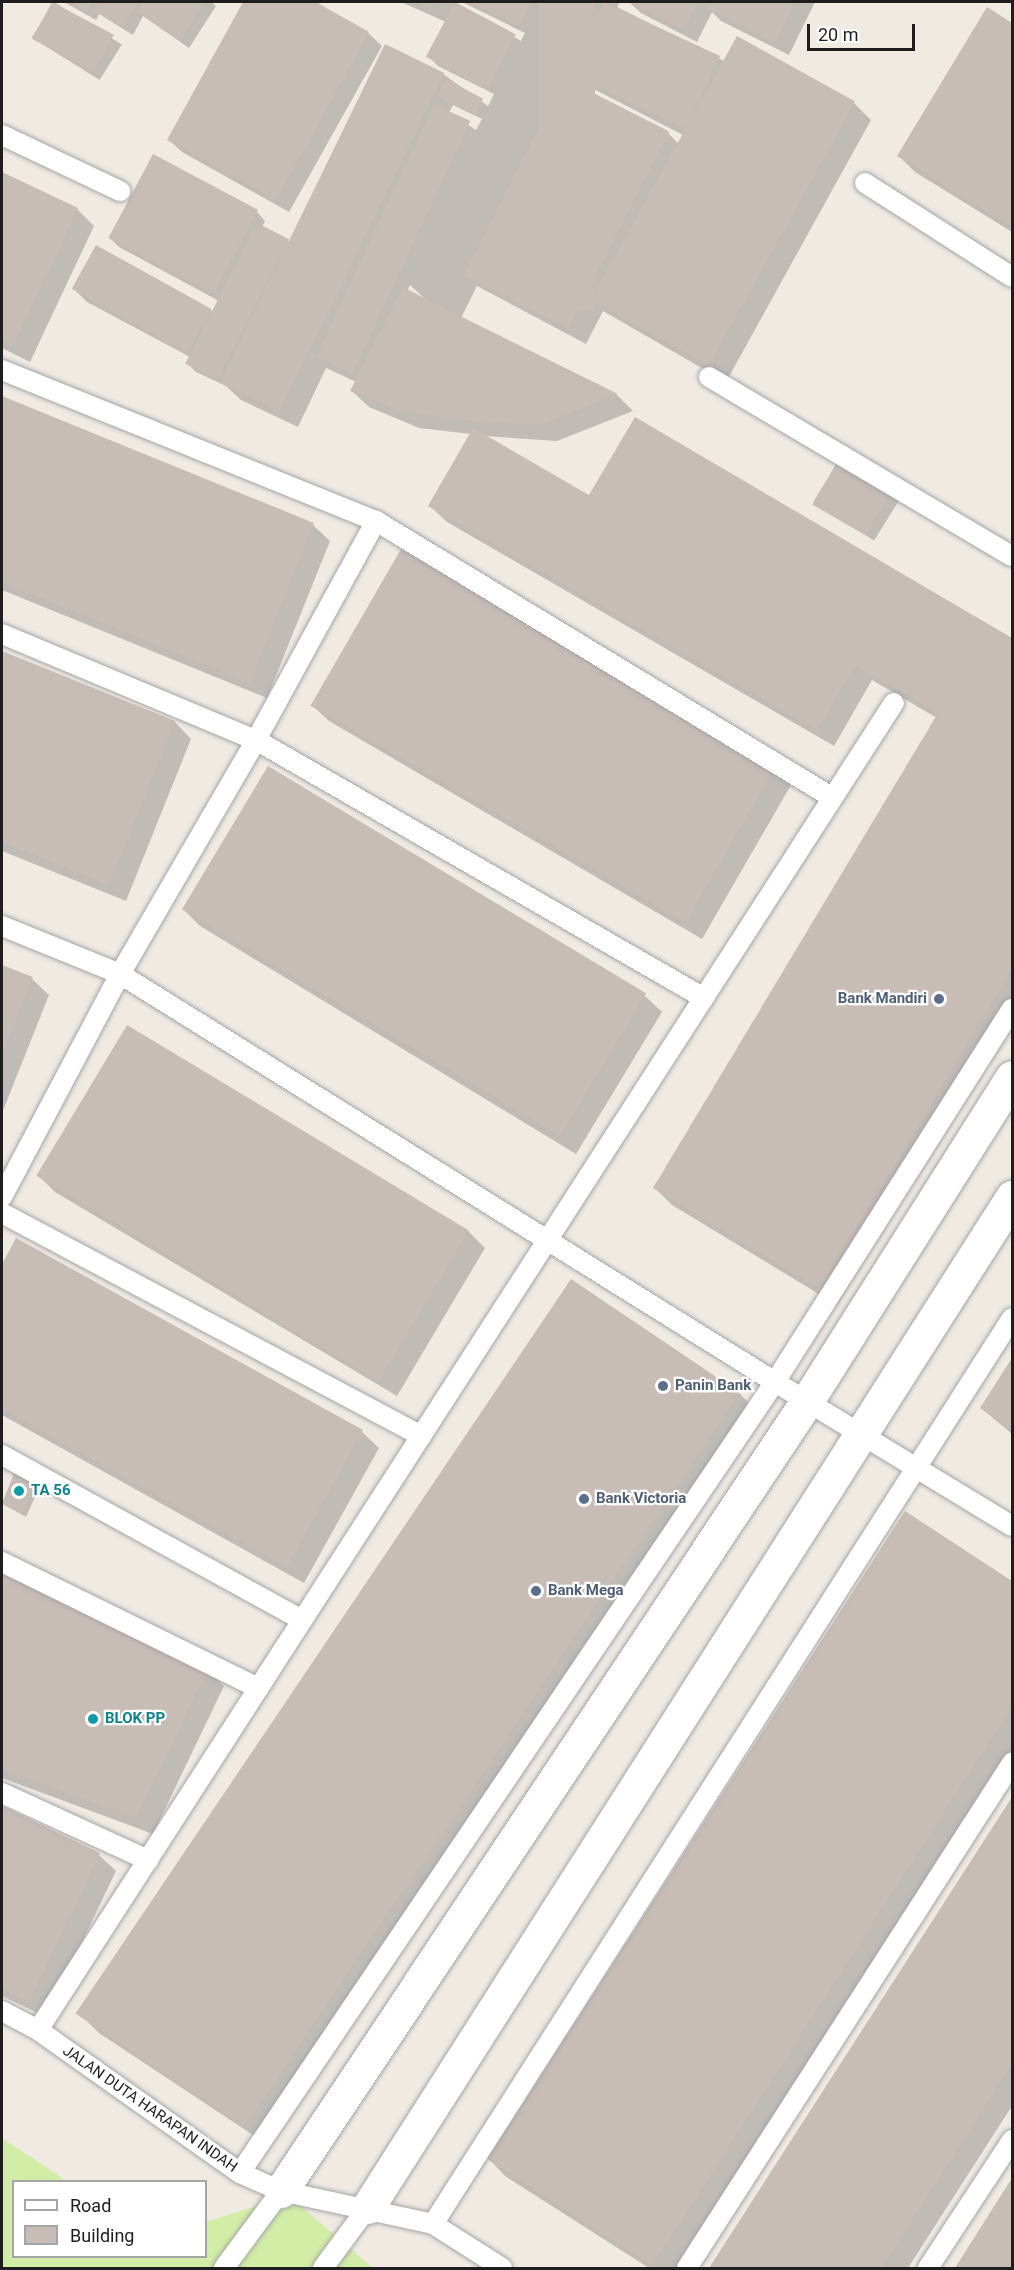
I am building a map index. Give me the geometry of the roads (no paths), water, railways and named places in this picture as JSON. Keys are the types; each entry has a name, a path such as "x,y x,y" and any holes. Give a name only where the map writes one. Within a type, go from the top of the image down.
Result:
{"street":[{"path":"281,2191 807,1401 1012,1077"},
{"path":"368,2207 1012,1197"}],"lane":[{"path":"2,135 120,191"},
{"path":"865,183 1012,277"},
{"path":"2,370 376,520 833,798"},
{"path":"709,377 1012,556"},
{"path":"2,1197 120,974 256,740 376,520"},
{"path":"2,634 256,740 704,998"},
{"path":"38,2030 894,703"},
{"path":"2,926 120,974 549,1239 775,1382 1012,1526"},
{"path":"240,2173 775,1382 1012,1009"},
{"path":"2,1213 421,1436"},
{"path":"433,2224 1012,1318"},
{"path":"2,1455 302,1620"},
{"path":"2,1562 258,1688"},
{"path":"687,2268 1012,1763"},
{"path":"2,1793 148,1860"},
{"name":"JALAN DUTA HARAPAN INDAH","path":"2,2011 38,2030 240,2173 281,2191 368,2207 433,2224 502,2268"},
{"path":"928,2268 1012,2140"},
{"path":"224,2268 281,2191"},
{"path":"323,2268 368,2207"}],"place":[{"name":"Bank Mandiri","path":"939,999"},
{"name":"Panin Bank","path":"663,1386"},
{"name":"TA 56","path":"19,1491"},
{"name":"Bank Victoria","path":"584,1499"},
{"name":"Bank Mega","path":"536,1591"},
{"name":"BLOK PP","path":"93,1719"}]}
